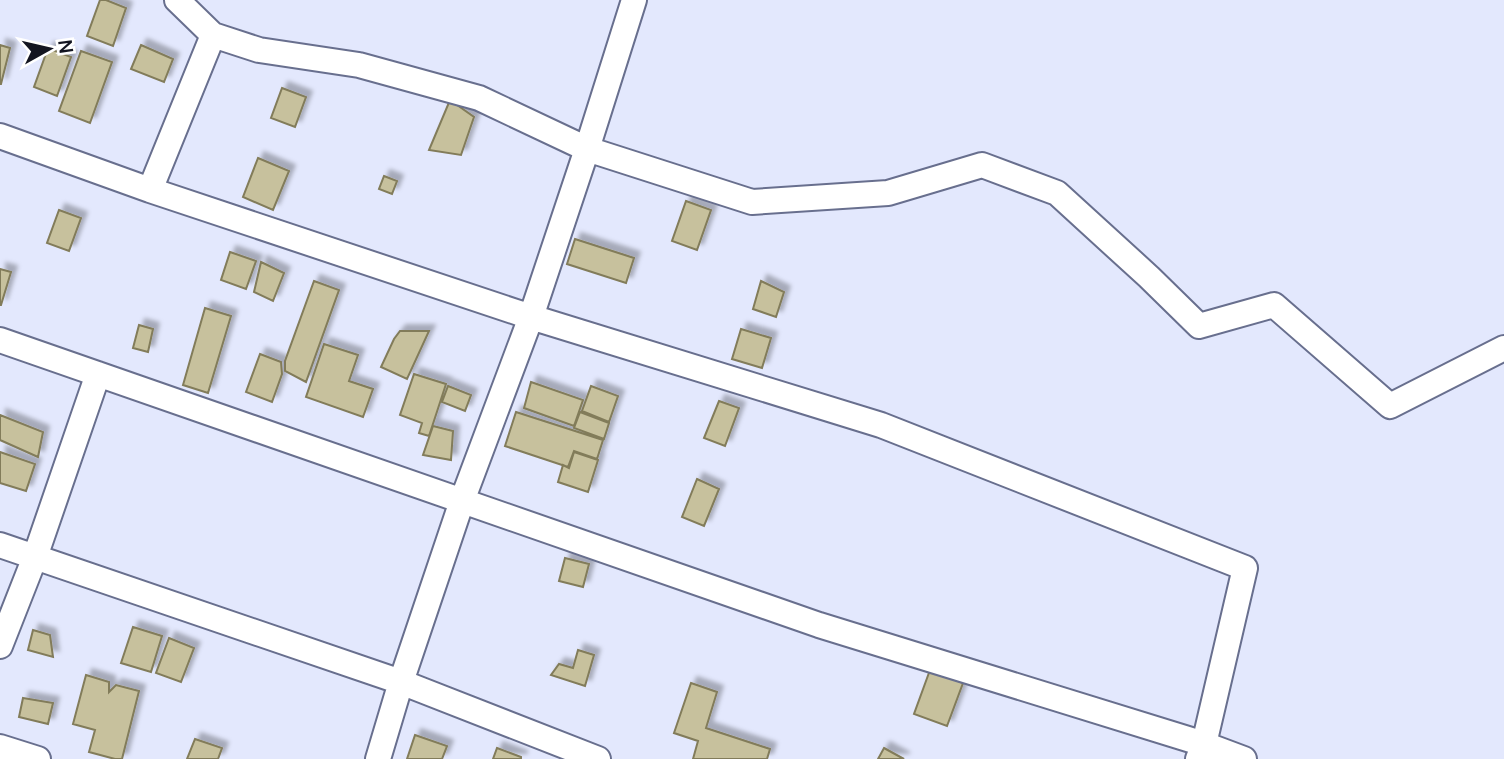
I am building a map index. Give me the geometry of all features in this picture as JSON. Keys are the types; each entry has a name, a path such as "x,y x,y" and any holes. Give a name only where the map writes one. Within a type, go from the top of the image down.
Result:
{"street":[{"path":"177,0 213,35 259,50 359,65 479,98 587,149 752,202 888,193 982,166 1057,193 1199,326 1274,305 1390,406 1504,348"},
{"path":"378,759 462,501 531,317 634,0"},
{"path":"150,190 213,35"},
{"path":"0,136 150,190 531,317 881,425 1245,568 1201,751"},
{"path":"0,340 819,625 1201,751 1244,759"},
{"path":"0,646 35,557 98,374"},
{"path":"0,545 401,682 598,759"},
{"path":"0,747 38,759"}],"building":[{"path":"100,0 126,8 113,46 87,36"},
{"path":"0,45 10,48 1,84 0,84"},
{"path":"141,45 173,59 164,82 131,69"},
{"path":"48,48 71,57 57,96 34,87"},
{"path":"81,51 112,62 90,123 59,111"},
{"path":"282,88 306,97 295,127 271,118"},
{"path":"450,100 474,117 461,155 429,150"},
{"path":"258,158 289,171 273,210 243,197"},
{"path":"384,176 397,181 392,194 379,189"},
{"path":"686,201 711,210 697,250 672,241"},
{"path":"59,210 81,218 69,251 47,243"},
{"path":"575,239 634,258 626,283 567,264"},
{"path":"230,252 256,261 246,289 221,280"},
{"path":"261,262 284,273 273,301 254,292"},
{"path":"0,269 11,272 1,305 0,305"},
{"path":"314,281 339,290 306,382 285,371 285,361"},
{"path":"761,281 784,292 776,317 753,309"},
{"path":"205,308 231,316 208,393 183,385"},
{"path":"139,325 153,329 148,352 133,348"},
{"path":"741,329 771,338 762,368 732,359"},
{"path":"400,331 429,331 407,379 381,367"},
{"path":"324,344 358,355 349,381 373,389 363,417 306,397"},
{"path":"260,354 281,362 282,374 272,402 246,392"},
{"path":"414,374 446,384 429,436 419,433 422,423 400,415"},
{"path":"531,382 583,400 574,426 524,408"},
{"path":"448,386 471,395 465,411 442,402"},
{"path":"591,386 618,396 609,422 582,411"},
{"path":"719,401 739,408 725,446 704,438"},
{"path":"516,412 603,440 597,459 574,451 568,467 505,446"},
{"path":"580,412 609,423 604,439 574,428"},
{"path":"0,415 43,432 38,457 0,440"},
{"path":"433,426 453,431 451,460 423,455"},
{"path":"0,452 35,464 26,491 0,483"},
{"path":"574,452 598,460 588,492 558,482 563,465 569,468"},
{"path":"697,479 719,489 704,526 682,517"},
{"path":"565,558 589,564 583,587 559,581"},
{"path":"133,627 162,636 151,672 121,663"},
{"path":"33,630 50,635 53,657 28,650"},
{"path":"169,638 194,648 181,682 156,673"},
{"path":"578,650 594,655 585,686 551,675 559,664 573,668"},
{"path":"930,670 963,683 947,726 914,714"},
{"path":"86,675 109,682 109,692 116,685 139,691 122,759 89,752 95,730 73,724"},
{"path":"691,683 717,692 706,728 770,749 767,759 693,759 698,741 674,733"},
{"path":"23,698 53,703 48,724 19,717"},
{"path":"415,735 447,746 442,759 407,759"},
{"path":"195,739 222,748 218,759 187,759"},
{"path":"497,748 521,757 521,759 493,759"},
{"path":"884,748 904,759 878,759"}]}
